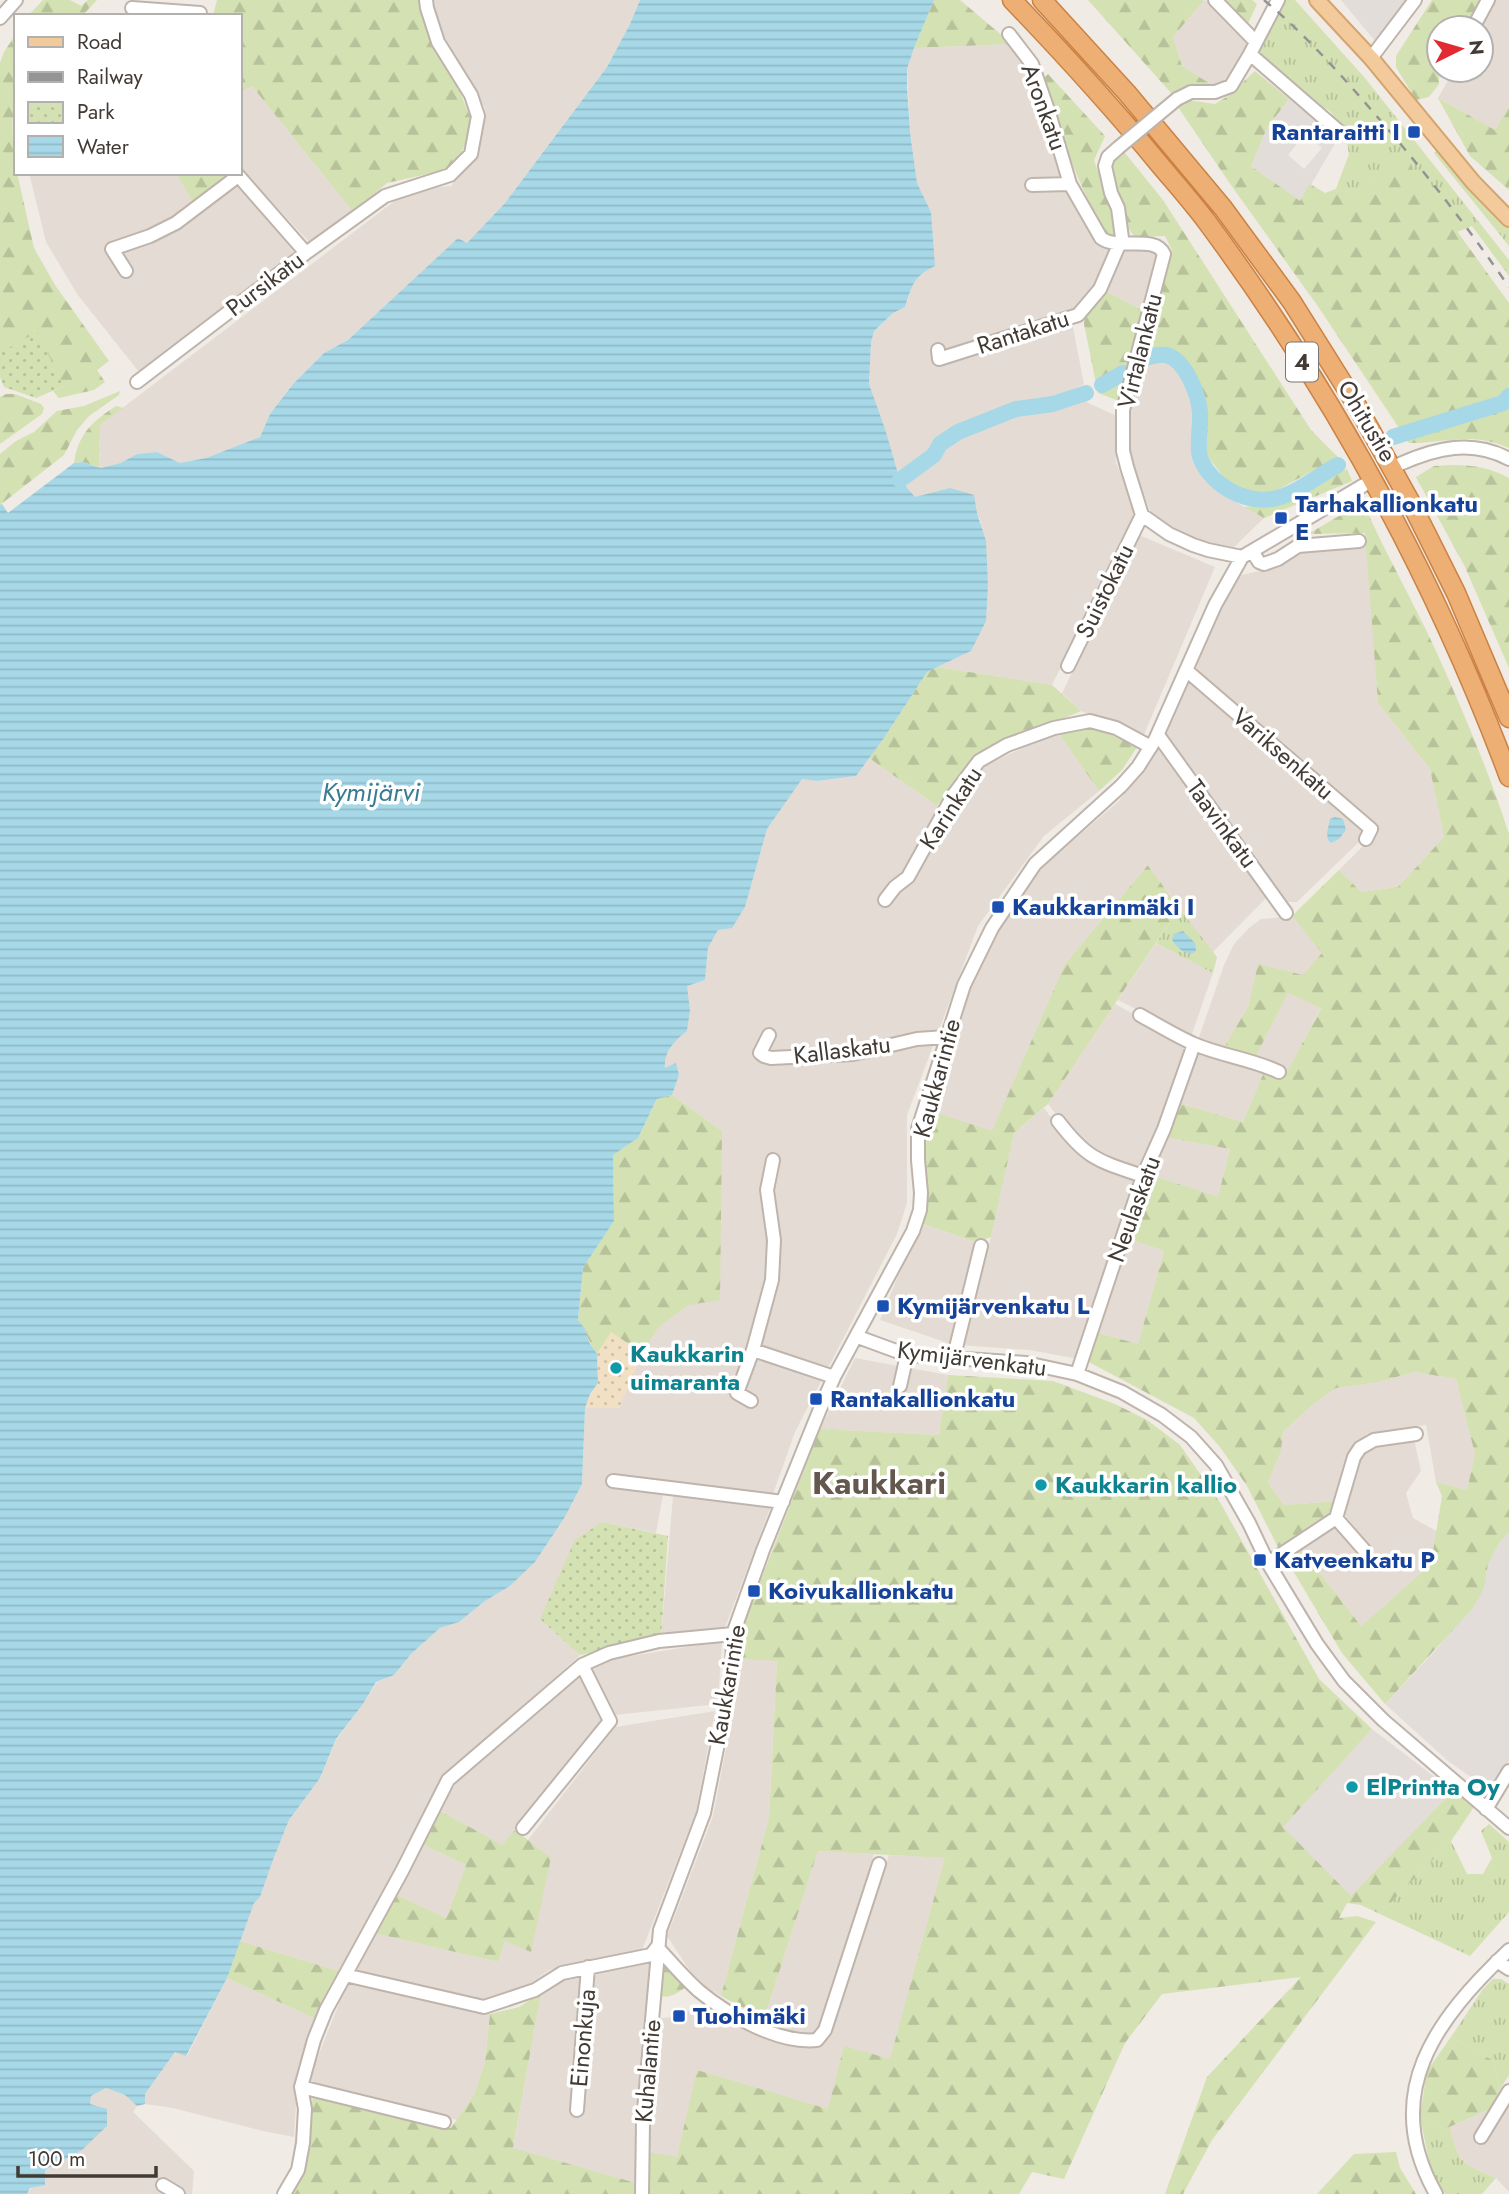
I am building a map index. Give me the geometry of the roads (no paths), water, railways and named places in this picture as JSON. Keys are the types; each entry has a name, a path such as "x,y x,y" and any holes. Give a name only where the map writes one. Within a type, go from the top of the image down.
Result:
{"highway":[{"name":"Ohitustie","path":"1012,0 1112,106 1206,220 1271,314 1389,508 1484,709 1509,777"},
{"name":"Ohitustie","path":"1042,0 1127,93 1223,208 1292,302 1356,404 1411,503 1456,593 1509,719"}],"main road":[{"path":"1317,0 1371,58 1473,182 1509,219"}],"street":[{"path":"0,18 16,0"},
{"name":"Pursikatu","path":"137,382 385,196 450,175 471,154 478,116 471,94 438,42 426,0"},
{"path":"1215,0 1255,41"},
{"path":"1120,245 1122,226 1105,175 1108,157 1177,99 1191,92 1215,92 1231,86 1278,0"},
{"path":"1371,58 1415,0"},
{"path":"132,8 190,14"},
{"name":"Aronkatu","path":"1009,34 1032,64 1070,184 1101,238 1105,242 1120,245"},
{"path":"1250,54 1341,133"},
{"path":"125,271 112,249 150,236 176,223 237,175 306,253"},
{"name":"Aronkatu","path":"1032,185 1070,184"},
{"name":"Virtalankatu","path":"1120,245 1156,246 1164,254 1123,410 1123,451 1142,515"},
{"name":"Rantakatu","path":"938,350 939,359 1078,315 1100,289 1120,245"},
{"path":"1400,464 1425,453 1450,447 1472,447 1496,452 1509,459"},
{"name":"Kaukkarintie","path":"657,1947 660,1930 704,1813 732,1674 733,1634 762,1550 835,1377 913,1231 920,1210 918,1129 964,985 992,928 1035,864 1121,786 1138,767 1155,741 1215,604 1247,554 1364,485"},
{"path":"1142,515 1169,534 1193,545 1208,550 1247,554 1264,564 1278,559 1298,546 1359,541"},
{"name":"Suistokatu","path":"1068,666 1142,515"},
{"name":"Variksenkatu","path":"1186,670 1371,829 1366,839"},
{"name":"Karinkatu","path":"885,900 895,887 908,877 954,794 979,761 1007,745 1054,728 1090,721 1155,741"},
{"name":"Taavinkatu","path":"1155,741 1286,914"},
{"path":"1140,1015 1194,1044 1242,1061 1262,1064 1279,1072"},
{"name":"Kallaskatu","path":"769,1035 760,1053 771,1058 853,1054 917,1039 946,1037"},
{"name":"Neulaskatu","path":"1077,1374 1143,1176 1164,1129 1194,1044"},
{"path":"1058,1121 1076,1145 1090,1156 1143,1176"},
{"path":"751,1401 737,1394 753,1350 772,1280 774,1240 768,1190 773,1160"},
{"path":"953,1360 981,1246"},
{"name":"Kymijärvenkatu","path":"858,1337 907,1355 1026,1363 1077,1374 1122,1392 1162,1415 1191,1437 1216,1465 1249,1522 1268,1563 1317,1644 1344,1681 1382,1720 1509,1828"},
{"path":"753,1350 835,1377"},
{"path":"900,1386 907,1355"},
{"path":"1268,1563 1336,1518 1354,1457 1360,1448 1374,1440 1416,1434"},
{"path":"613,1481 783,1502"},
{"path":"1336,1518 1365,1551"},
{"path":"284,2194 298,2170 305,2109 301,2087 314,2040 326,2010 448,1780 582,1665 608,1653 659,1641 733,1634"},
{"path":"523,1828 610,1721 582,1665"},
{"path":"1486,1809 1509,1771"},
{"path":"345,1975 484,2007 535,1990 562,1973 651,1955 657,1947 697,1990 738,2018 793,2039 817,2040 825,2030 879,1864"},
{"name":"Kuhalantie","path":"642,2194 643,2122 657,1947"},
{"path":"1436,2194 1424,2173 1415,2146 1412,2116 1416,2083 1432,2041 1477,1981 1509,1950"},
{"path":"1497,1961 1509,1969"},
{"name":"Einonkuja","path":"577,2110 589,1967"},
{"path":"301,2087 444,2122"},
{"path":"1481,2137 1509,2091"},
{"path":"163,2185 178,2194"}],"water":[{"name":"Kymijärvi","path":"640,0 934,0 907,69 907,86 917,183 931,212 935,266 918,278 905,307 893,313 874,331 869,384 900,480 915,497 950,488 974,495 986,541 986,621 971,651 927,672 856,776 817,781 802,779 767,829 745,907 732,928 718,930 708,948 705,980 687,986 690,1011 687,1031 671,1047 665,1062 665,1068 676,1063 679,1075 672,1095 657,1099 638,1138 613,1155 614,1221 583,1268 578,1320 597,1354 598,1383 585,1408 582,1484 565,1517 535,1562 510,1586 485,1601 459,1622 440,1628 412,1653 394,1675 376,1682 336,1739 320,1778 289,1820 260,1897 254,1903 227,1978 186,2056 175,2052 145,2094 145,2104 137,2106 125,2095 106,2088 91,2096 90,2104 107,2109 107,2126 82,2150 45,2170 45,2185 30,2188 27,2194 0,2194 0,505 2,504 8,513 74,463 82,462 101,468 121,463 137,454 157,452 180,463 206,458 260,437 270,414 293,384 324,353 348,340 458,238 467,243 505,203 607,67"},
{"path":"1330,819 1343,819 1346,830 1339,839 1331,843 1327,833"},
{"path":"1183,931 1195,943 1196,951 1192,954 1180,949 1172,939 1174,934"}],"waterway":[{"path":"1145,358 1166,355 1185,370 1199,405 1201,460 1213,478 1230,491 1261,500 1272,499 1297,490 1338,465"},
{"path":"1102,385 1123,373"},
{"path":"900,480 934,455 940,444 958,432 1016,409 1053,404 1086,393"},
{"path":"1393,437 1503,403 1509,396"}],"railway":[{"path":"1264,0 1325,58 1397,140 1447,202 1509,287"}],"place":[{"name":"Rantaraitti I","path":"1414,132"},
{"name":"Tarhakallionkatu E","path":"1281,518"},
{"name":"Kaukkarinmäki I","path":"998,907"},
{"name":"Kymijärvenkatu L","path":"883,1306"},
{"name":"Kaukkarin uimaranta","path":"616,1368"},
{"name":"Rantakallionkatu","path":"816,1399"},
{"name":"Kaukkarin kallio","path":"1041,1485"},
{"name":"Katveenkatu P","path":"1260,1560"},
{"name":"Koivukallionkatu","path":"754,1591"},
{"name":"ElPrintta Oy","path":"1352,1787"},
{"name":"Tuohimäki","path":"679,2016"}],"district":[{"name":"Kaukkari","path":"879,1483"}]}
